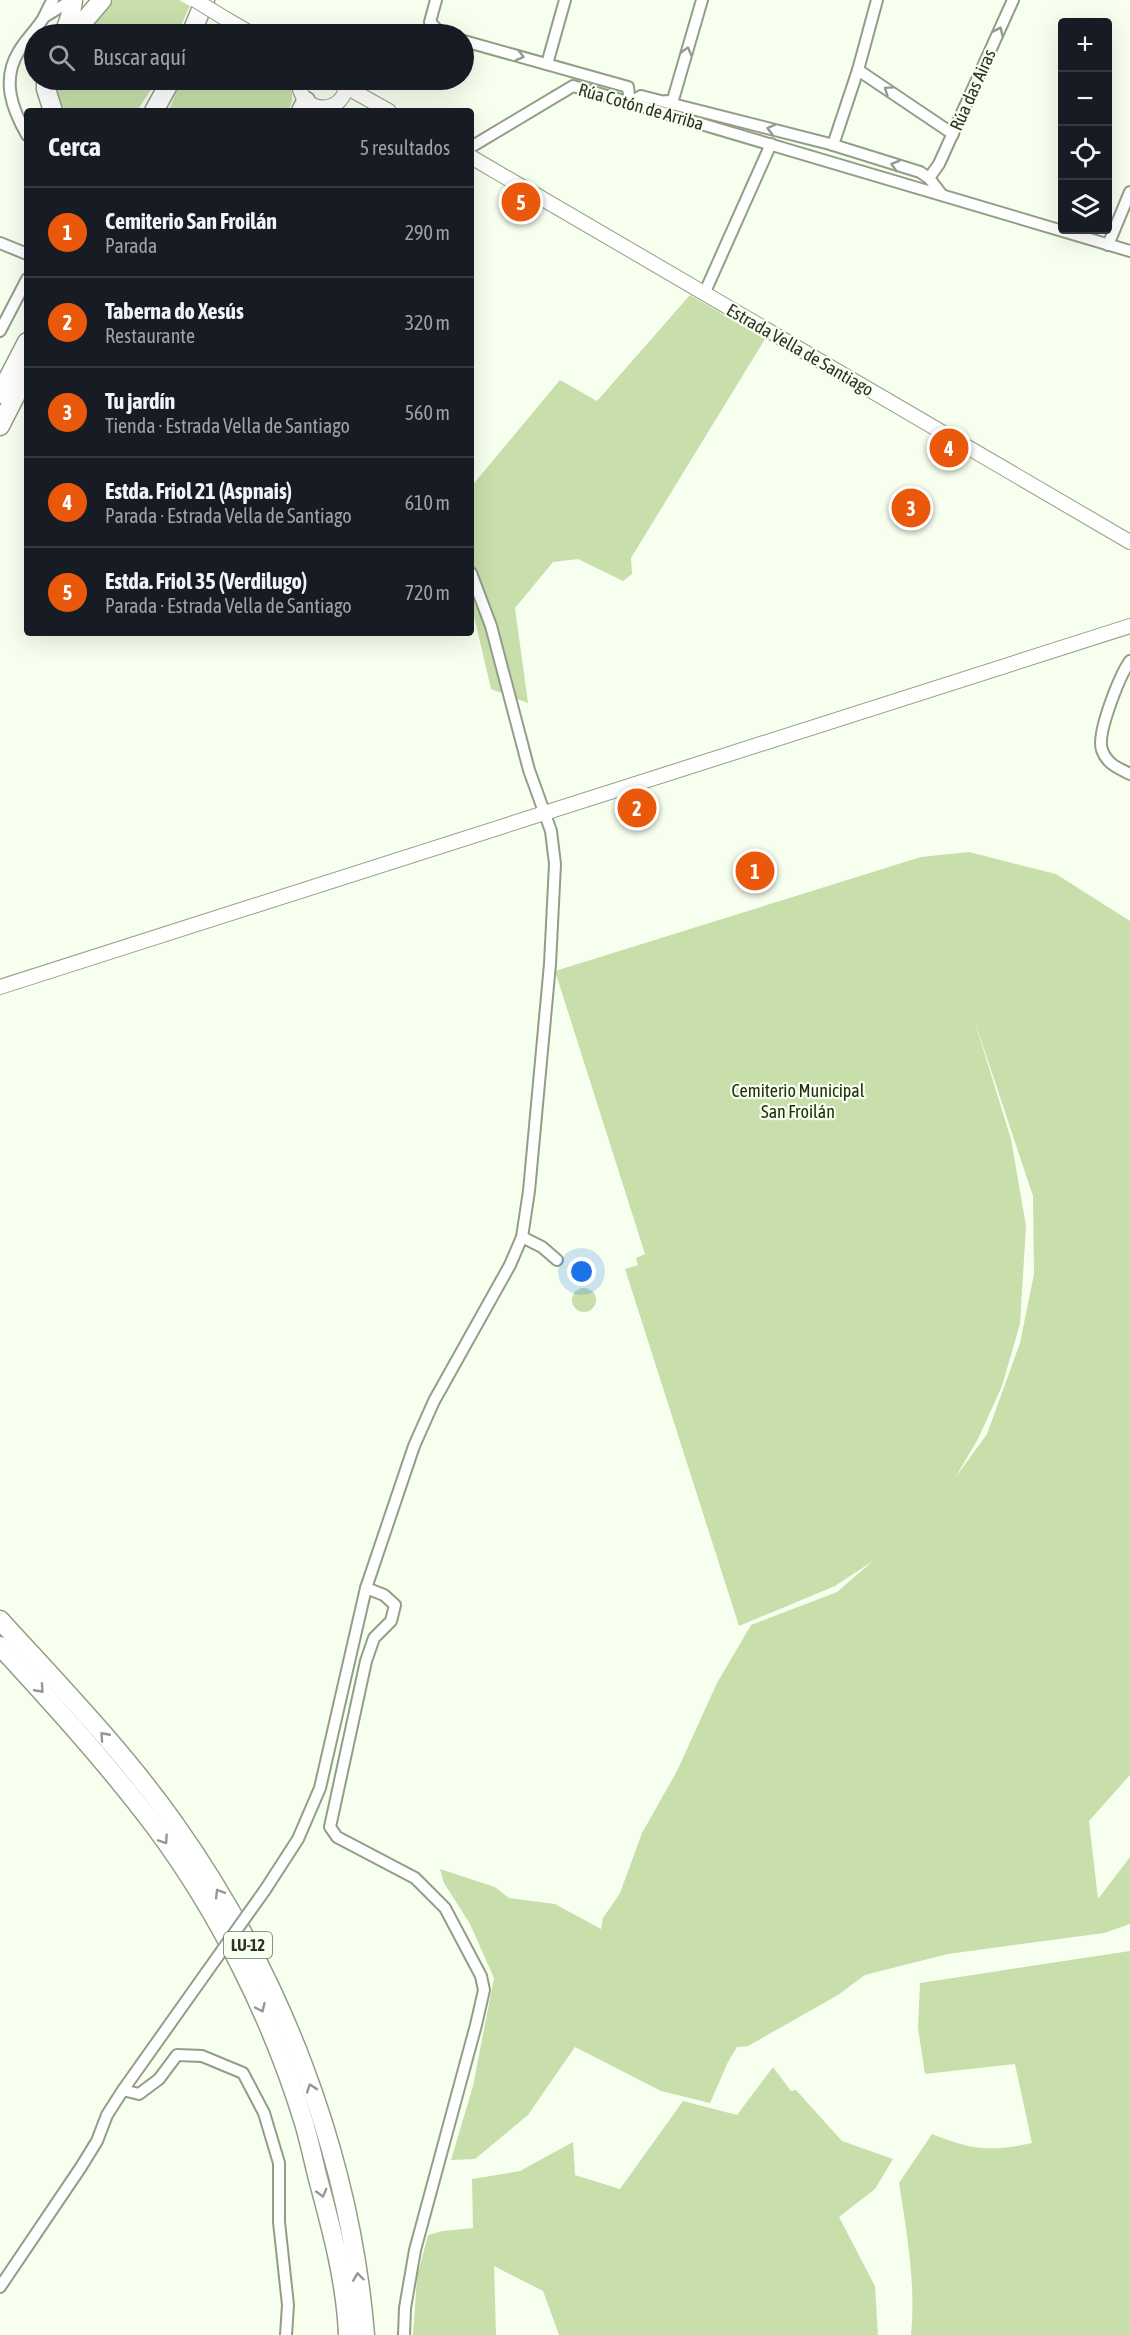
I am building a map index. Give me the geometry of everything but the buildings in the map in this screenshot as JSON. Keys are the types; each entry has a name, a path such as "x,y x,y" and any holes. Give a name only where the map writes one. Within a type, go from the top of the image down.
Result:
{"highway":[{"path":"68,24 73,0"},
{"path":"82,24 102,0"},
{"path":"195,24 205,0"},
{"path":"47,90 52,108"},
{"path":"0,394 22,367"},
{"path":"0,426 22,367"},
{"name":"LU-12","path":"0,1620 116,1749 174,1823 235,1919 261,1969 303,2063 336,2167 357,2269 365,2335"},
{"name":"LU-12","path":"0,1646 94,1750 157,1830 192,1881 244,1973 268,2024 304,2123 341,2275 348,2335"}],"street":[{"path":"39,24 53,0"},
{"path":"44,17 73,0"},
{"path":"195,0 235,24"},
{"path":"432,24 430,22 436,0"},
{"path":"547,64 565,0"},
{"path":"672,103 702,0"},
{"path":"832,145 820,150 820,156 826,162 834,161 838,156 832,145 858,70 877,0"},
{"name":"Rúa das Airas","path":"927,178 939,164 1013,0"},
{"path":"474,44 627,87 672,103"},
{"path":"24,45 11,69 9,88 11,105 24,129"},
{"path":"858,70 953,134"},
{"name":"Rúa Cotón de Arriba","path":"474,145 573,86 1130,251"},
{"path":"627,87 630,103 641,96 832,145 927,178 942,196"},
{"path":"300,90 304,106 322,108"},
{"path":"327,108 339,101 343,90"},
{"path":"357,90 384,108"},
{"path":"704,294 771,144"},
{"name":"Estrada Vella de Santiago","path":"474,159 1130,542"},
{"path":"917,188 927,178"},
{"path":"1108,245 1130,192"},
{"path":"0,243 24,253"},
{"path":"0,332 24,285"},
{"path":"0,377 22,367"},
{"path":"0,2288 81,2167 97,2141 107,2115 123,2090 265,1890 298,1839 320,1788 366,1588 414,1446 434,1401 510,1265 522,1237 529,1191 550,954 555,864 551,831 529,770 491,626 474,581"},
{"path":"0,987 1130,626"},
{"path":"1130,661 1123,671 1100,738 1101,750 1110,764 1130,774"},
{"path":"522,1237 542,1247 557,1260"},
{"path":"366,1588 384,1595 394,1605 391,1621 374,1638 366,1661 330,1827 337,1837 416,1878 445,1908 481,1976 484,1990 415,2250 405,2308 404,2335"},
{"path":"123,2090 139,2094 159,2079 177,2055 202,2056 243,2073 264,2114 279,2163 279,2222 288,2306 286,2335"}],"green space":[{"path":"113,0 179,0 190,6 182,24 92,24"},
{"path":"58,90 151,90 139,108 64,108 58,100"},
{"path":"177,90 292,90 292,92 290,108 169,108"},
{"path":"690,295 765,339 631,558 632,574 623,581 578,559 553,562 515,608 528,703 491,689 474,616 474,483 560,380 597,401"},
{"name":"Cemiterio Municipal San Froilán","path":"969,852 1056,874 1130,921 1130,1775 1089,1821 1098,1899 1130,1857 1130,1924 1104,1933 948,1954 865,1975 838,1995 748,2046 737,2047 710,2103 661,2091 575,2047 528,2115 475,2159 451,2160 473,2086 494,1978 470,1924 444,1883 440,1869 495,1887 509,1898 555,1904 601,1929 603,1918 620,1893 642,1833 677,1771 717,1683 751,1625 837,1592 873,1561 835,1586 739,1626 625,1269 638,1265 636,1258 645,1254 555,971 921,857","holes":["973,1016 1033,1196 1034,1274 1020,1343 987,1434 955,1478 978,1439 1002,1386 1020,1324 1026,1226 1011,1139"]},
{"path":"584,1288 592,1292 596,1300 592,1308 584,1312 576,1308 572,1300 576,1292"},
{"path":"1130,1951 1130,2335 911,2335 912,2278 899,2183 932,2134 981,2148 1004,2148 1032,2143 1015,2064 925,2074 918,2028 920,1983"},
{"path":"773,2067 791,2091 796,2090 842,2141 893,2159 875,2189 839,2217 875,2286 878,2335 559,2335 543,2291 494,2266 496,2335 413,2335 417,2277 428,2235 473,2228 472,2179 520,2171 573,2142 575,2175 620,2189 683,2101 737,2115"}],"place":[{"name":"Estda. Friol 35 (Verdilugo)","path":"521,202"},
{"name":"Estda. Friol 21 (Aspnais)","path":"949,448"},
{"name":"Tu jardín","path":"911,508"},
{"name":"Taberna do Xesús","path":"637,808"},
{"name":"Cemiterio San Froilán","path":"755,871"}]}
